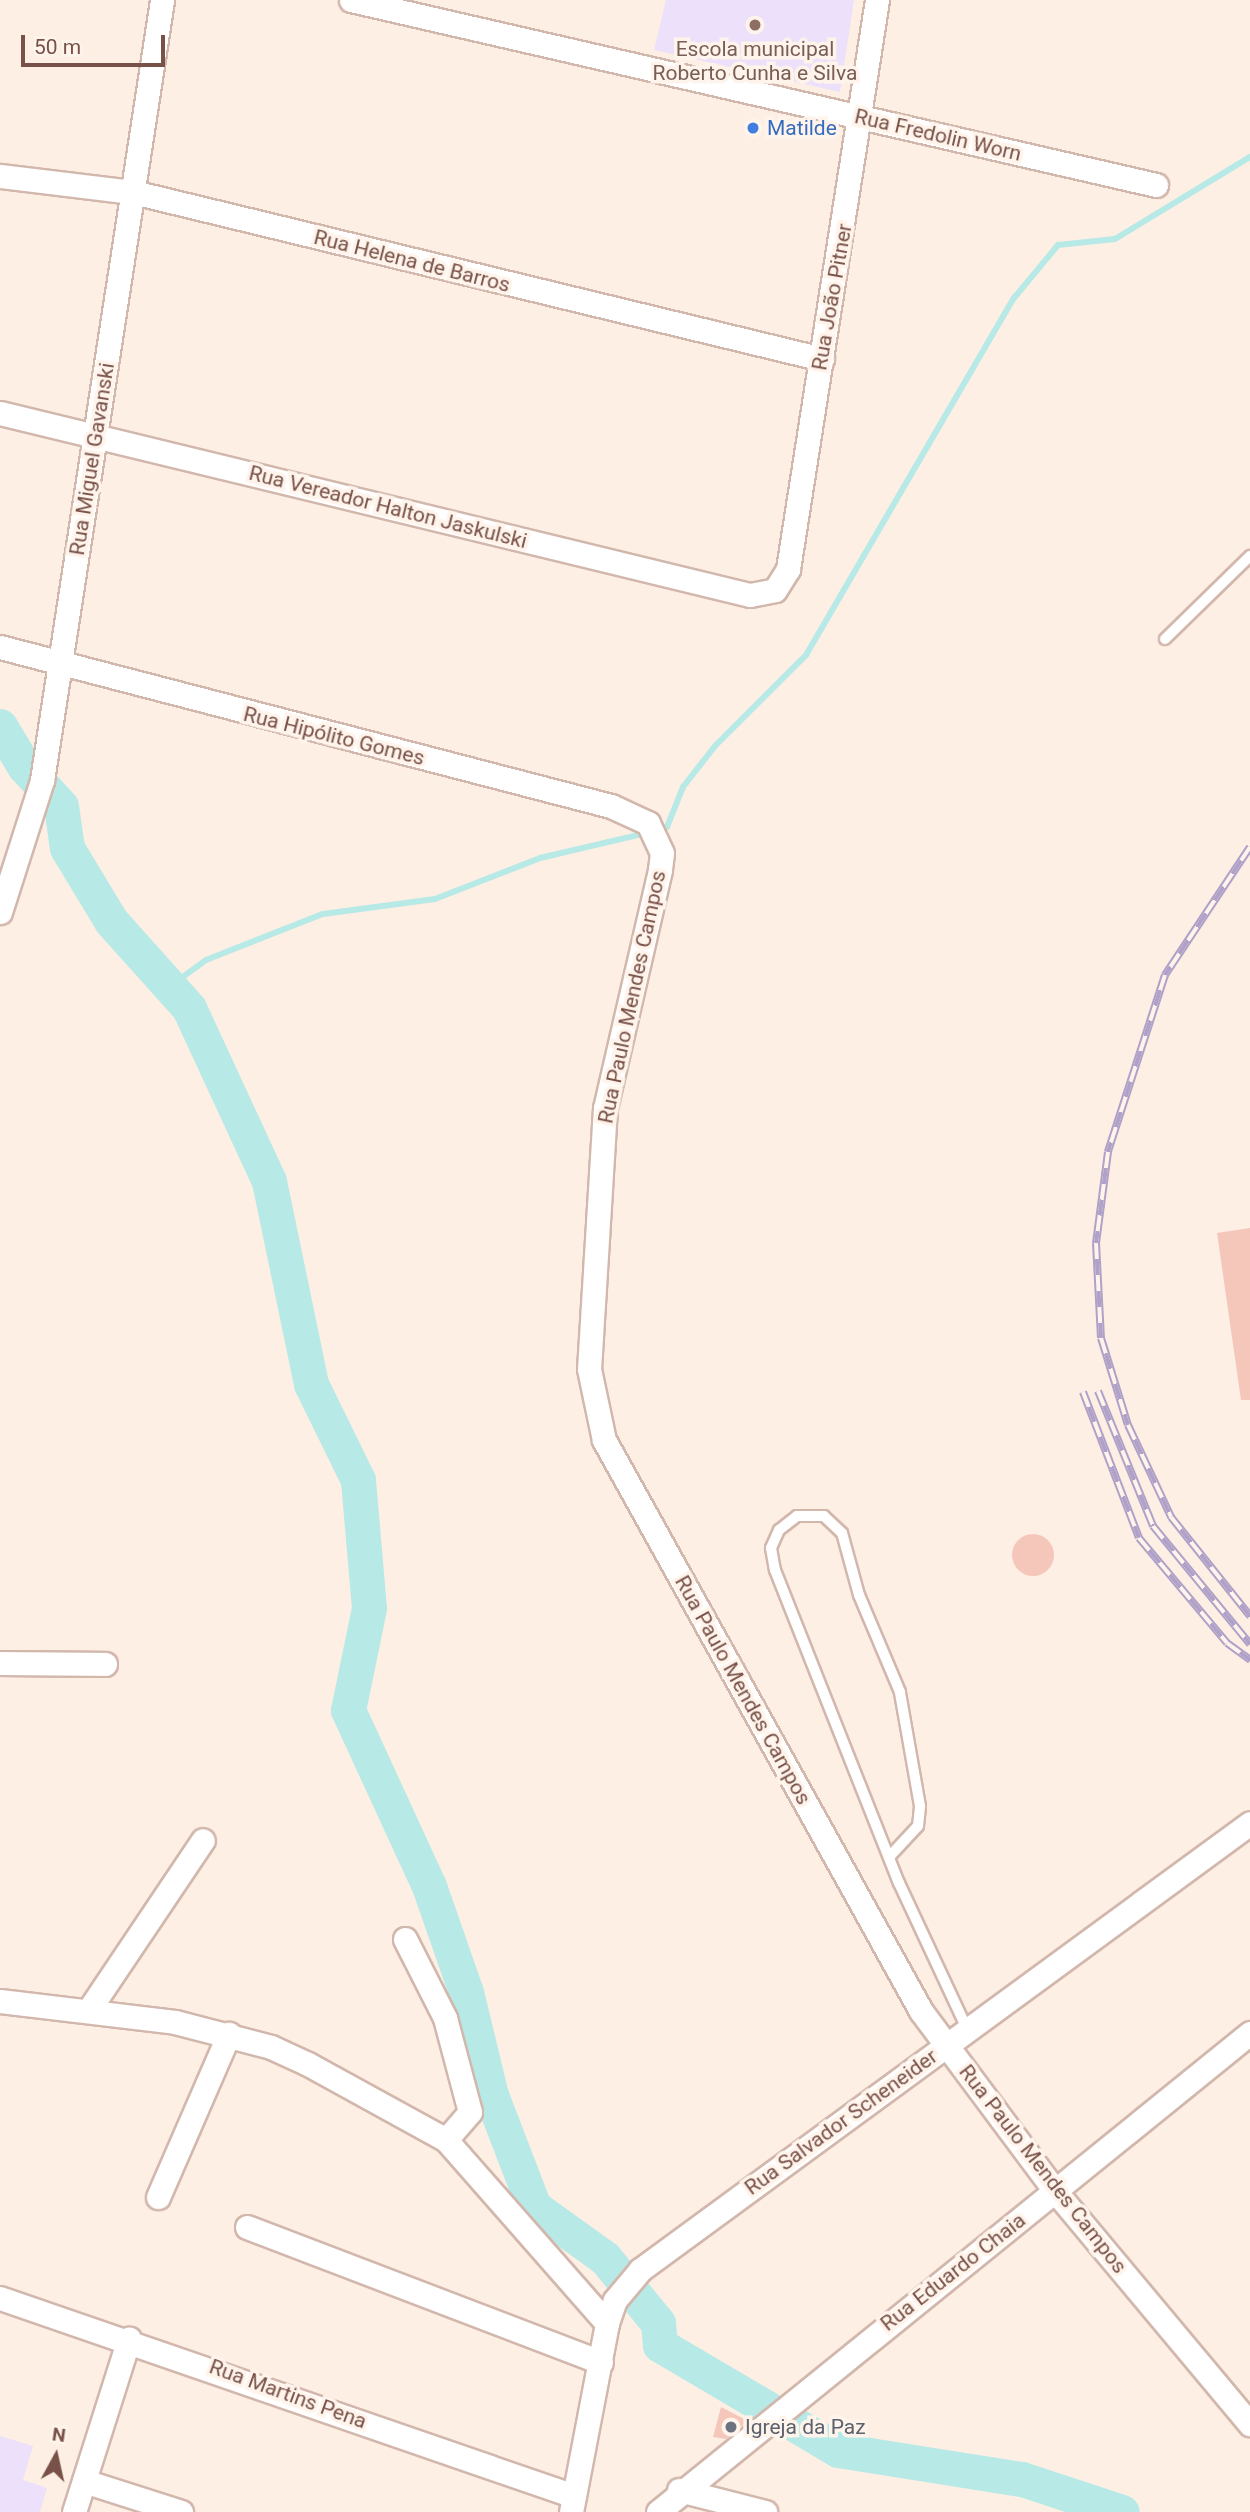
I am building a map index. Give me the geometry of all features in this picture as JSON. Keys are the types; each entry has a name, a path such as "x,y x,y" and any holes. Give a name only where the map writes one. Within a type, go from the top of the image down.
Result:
{"street":[{"name":"Rua Miguel Gavanski","path":"0,912 37,806 46,756 162,0"},
{"name":"Rua Fredolin Worn","path":"351,0 1156,185"},
{"name":"Rua João Pitner","path":"775,590 788,569 862,118 877,0"},
{"name":"Rua Helena de Barros","path":"0,176 133,192 821,359"},
{"name":"Rua Vereador Halton Jaskulski","path":"0,413 750,595 775,590"},
{"name":"Rua Hipólito Gomes","path":"0,647 60,667 611,806 653,832"},
{"name":"Rua Paulo Mendes Campos","path":"653,832 660,870 605,1108 592,1405 630,1486 946,2045 1055,2191 1250,2424"},
{"path":"0,1663 105,1664"},
{"name":"Rua Salvador Scheneider","path":"573,2504 607,2323 615,2300 640,2270 1250,1823"},
{"path":"90,2008 203,1840"},
{"path":"405,1940 445,2018 470,2112 446,2140"},
{"path":"0,2001 90,2008 229,2034 309,2064 446,2140 607,2323"},
{"name":"Rua Eduardo Chaia","path":"659,2512 679,2490 791,2399 1250,2033"},
{"path":"158,2197 229,2034"},
{"path":"247,2227 601,2362"},
{"name":"Rua Martins Pena","path":"0,2298 129,2339 573,2504"},
{"path":"74,2512 129,2339"},
{"path":"84,2482 181,2512"},
{"path":"679,2490 765,2512"}],"lane":[{"path":"1165,639 1250,556"},
{"path":"890,1856 918,1826 920,1806 900,1692 859,1595 842,1533 824,1516 797,1516 779,1530 771,1548 775,1570 890,1856 967,2029"}],"shaded area":[{"name":"Escola municipal Roberto Cunha e Silva","path":"666,0 854,0 840,92 654,50"},
{"path":"0,2436 33,2446 23,2480 47,2488 40,2512 0,2512"}],"building":[{"path":"1250,1228 1250,1400 1241,1400 1217,1233"},
{"path":"1033,1534 1048,1540 1054,1555 1048,1570 1033,1576 1018,1570 1012,1555 1018,1540"},
{"name":"Igreja da Paz","path":"721,2407 748,2421 726,2439 713,2437"}],"waterway":[{"path":"658,830 667,827 683,787 715,746 806,655 1014,298 1058,245 1115,239 1250,157"},
{"path":"0,726 24,766 61,806 67,848 111,921 189,1008 269,1181 311,1384 358,1480 369,1608 348,1710 429,1886 466,1992 491,2095 534,2207 605,2258 658,2323 660,2345 838,2450 1022,2479 1122,2512"},
{"path":"173,984 206,960 323,914 435,899 540,858 647,833"}],"railway":[{"path":"1250,847 1165,975 1108,1152 1096,1243 1101,1338 1128,1425 1171,1517 1250,1616"},
{"path":"1098,1391 1153,1526 1250,1644"},
{"path":"1083,1392 1139,1538 1227,1643 1250,1660"}],"place":[{"name":"Escola municipal Roberto Cunha e Silva","path":"755,25"},
{"name":"Matilde","path":"753,128"},
{"name":"Igreja da Paz","path":"731,2427"}]}
